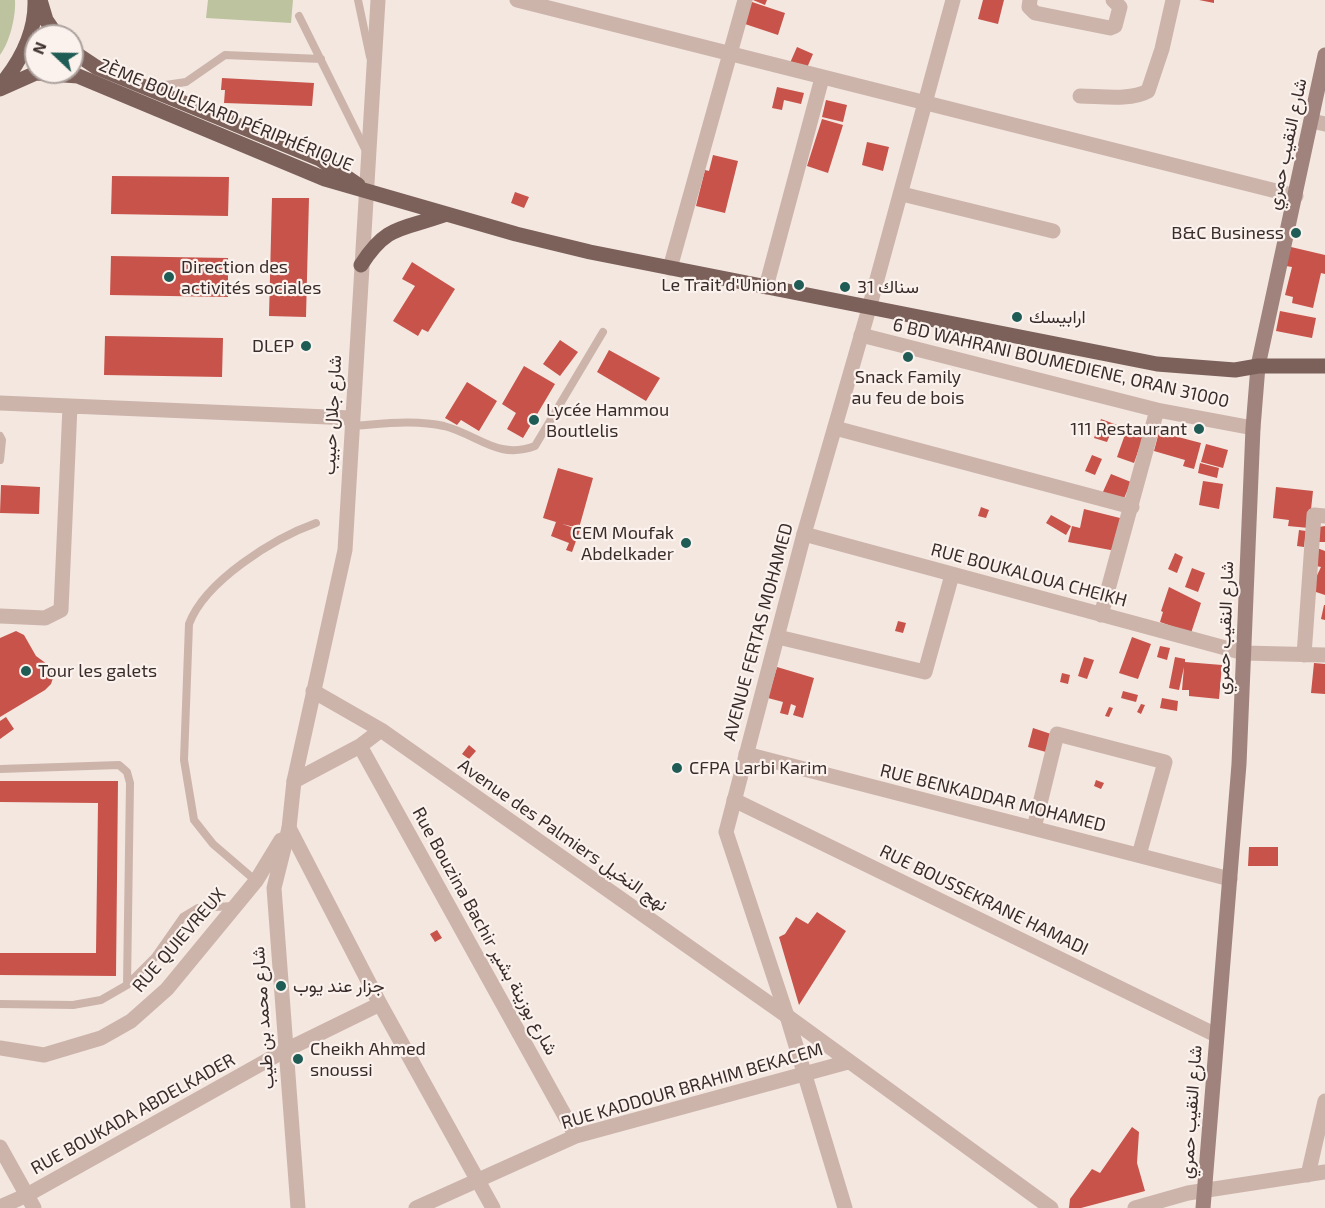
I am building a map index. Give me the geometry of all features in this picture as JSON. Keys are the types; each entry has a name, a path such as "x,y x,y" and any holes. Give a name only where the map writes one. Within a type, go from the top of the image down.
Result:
{"main road":[{"path":"0,87 18,64 29,38 35,0"},
{"path":"39,0 49,24"},
{"name":"شارع النقيب حمري","path":"1203,1208 1230,879 1258,366 1296,196 1318,122 1325,55"},
{"name":"2ÈME BOULEVARD PÉRIPHÉRIQUE","path":"84,59 96,67 320,159 366,191"},
{"name":"2ÈME BOULEVARD PÉRIPHÉRIQUE","path":"0,87 36,73 78,76 325,179 366,191"},
{"path":"366,191 444,215 590,252 870,305 1103,355 1157,363 1235,370 1258,366 1325,366"},
{"path":"361,265 373,246 385,234 444,215"}],"street":[{"name":"شارع جلال حبيب","path":"289,828 294,781 345,550 378,0"},
{"path":"517,0 1296,196"},
{"path":"670,268 729,53 746,0"},
{"name":"AVENUE FERTAS MOHAMED","path":"845,1208 787,1016 726,832 804,534 902,194 953,0"},
{"path":"1030,0 1029,7 1035,13 1110,28 1115,26 1120,7 1113,0"},
{"path":"1080,96 1122,96 1143,94 1148,91 1162,49 1173,0"},
{"path":"766,286 822,78"},
{"path":"902,194 1053,231"},
{"name":"6 BD WAHRANI BOUMEDIENE, ORAN 31000","path":"861,335 1158,410 1253,428"},
{"path":"0,403 351,422"},
{"path":"0,616 45,618 61,610 70,406"},
{"path":"1101,615 1158,410"},
{"path":"835,428 1132,507"},
{"path":"1304,655 1314,515 1325,516"},
{"name":"RUE BOUKALOUA CHEIKH","path":"804,534 1244,653 1325,655"},
{"path":"778,637 925,672 952,575"},
{"name":"Avenue des Palmiers نهج النخيل","path":"313,691 381,730 787,1016 1051,1208"},
{"path":"294,781 360,746 381,730"},
{"path":"1034,828 1057,734 1165,762 1139,855"},
{"name":"Rue Bouzina Bachir شارع بوزينة بشير","path":"360,746 576,1136"},
{"name":"RUE BENKADDAR MOHAMED","path":"746,754 1230,879"},
{"name":"RUE BOUSSEKRANE HAMADI","path":"734,800 1216,1035"},
{"path":"289,828 380,1004 493,1208"},
{"name":"RUE QUIEVREUX","path":"0,1048 44,1054 101,1038 131,1021 167,989 256,881 289,828"},
{"name":"شارع محمد بن طيب","path":"289,828 274,888 284,1052 298,1208"},
{"name":"RUE BOUKADA ABDELKADER","path":"0,1207 30,1202 284,1052 380,1004"},
{"name":"RUE KADDOUR BRAHIM BEKACEM","path":"416,1208 576,1136 849,1062"},
{"path":"1308,1175 1325,1101"},
{"path":"0,1147 30,1202"},
{"path":"1135,1208 1188,1193 1325,1172"}],"lane":[{"path":"358,0 374,78"},
{"path":"299,16 369,156"},
{"path":"147,88 186,82 225,55 321,59"},
{"path":"351,422 420,423 445,426 506,452 521,452 535,446 603,332"},
{"path":"0,436 2,440 0,460"},
{"path":"256,881 213,844 194,820 184,760 189,624 195,609 219,582 290,532 316,523"},
{"path":"0,769 118,765 127,771 130,783 127,985"},
{"path":"0,1004 73,1005 101,1000 127,985 155,957 183,917 198,908 235,906"}],"green space":[{"path":"0,0 15,0 9,36 0,55"},
{"path":"208,0 293,0 291,23 206,18"}],"building":[{"path":"746,0 785,13 778,35 739,22"},
{"path":"753,0 767,0 765,5"},
{"path":"983,0 1004,0 998,24 978,19"},
{"path":"797,47 813,54 806,70 790,63"},
{"path":"222,78 314,83 312,106 224,103 225,90 221,90"},
{"path":"777,87 804,93 801,104 784,100 782,110 772,108"},
{"path":"826,100 847,105 843,122 822,117"},
{"path":"822,119 843,125 828,173 807,166"},
{"path":"867,142 889,147 883,171 862,165"},
{"path":"713,155 738,161 725,213 696,206 705,170 709,171"},
{"path":"112,176 229,177 228,216 111,214"},
{"path":"515,192 529,197 524,208 511,203"},
{"path":"272,198 309,198 306,317 269,316"},
{"path":"1291,247 1325,255 1325,274 1321,273 1313,308 1292,303 1293,297 1285,295 1292,267 1286,266"},
{"name":"Direction des activités sociales","path":"111,256 228,258 228,297 110,295"},
{"path":"412,262 455,289 428,332 422,329 418,336 393,321 415,286 402,279"},
{"path":"1280,311 1316,318 1312,338 1276,331"},
{"path":"105,336 223,338 222,377 104,375"},
{"path":"560,340 578,352 560,376 543,364"},
{"path":"609,350 660,378 646,401 597,372"},
{"path":"524,366 555,384 523,438 507,429 516,413 502,404"},
{"path":"467,382 497,401 479,431 461,420 457,425 445,418"},
{"path":"1101,419 1125,428 1123,434 1112,430 1107,442 1094,438"},
{"path":"1128,426 1145,432 1134,463 1117,457"},
{"path":"1159,432 1201,443 1194,469 1183,466 1185,460 1154,451"},
{"path":"1206,444 1228,450 1223,468 1201,462"},
{"path":"1092,455 1102,459 1095,475 1085,471"},
{"path":"1200,463 1219,468 1217,478 1198,473"},
{"path":"558,468 593,478 579,528 562,524 580,530 572,552 566,550 569,543 551,536 556,522 543,518"},
{"path":"1111,474 1131,482 1122,503 1102,494"},
{"path":"1203,481 1223,484 1219,509 1199,505"},
{"path":"1,485 40,487 39,514 0,513"},
{"path":"1276,487 1313,491 1309,528 1288,526 1289,520 1273,518"},
{"path":"981,507 989,510 986,518 978,516"},
{"path":"1084,509 1124,519 1116,551 1068,542 1072,526 1080,528"},
{"path":"1051,515 1071,526 1066,535 1046,523"},
{"path":"1325,526 1325,542 1319,542 1319,527"},
{"path":"1299,530 1306,531 1304,547 1297,546"},
{"path":"1317,548 1325,551 1325,595 1310,590 1321,567 1312,565"},
{"path":"1175,553 1183,557 1177,573 1168,569"},
{"path":"1192,568 1205,573 1198,592 1185,587"},
{"path":"1169,587 1201,603 1191,633 1160,622"},
{"path":"1325,605 1325,620 1321,619"},
{"path":"898,621 906,623 903,633 895,631"},
{"name":"Tour les galets","path":"16,631 24,635 36,656 51,667 54,675 51,684 45,690 0,717 0,638"},
{"path":"1132,637 1151,644 1138,679 1119,673"},
{"path":"1160,646 1170,648 1167,660 1157,657"},
{"path":"1084,657 1094,660 1087,679 1078,676"},
{"path":"1175,657 1185,659 1185,662 1222,665 1219,699 1189,696 1189,690 1182,690 1184,667 1179,690 1169,688"},
{"path":"1314,663 1325,664 1325,694 1311,693"},
{"path":"777,667 814,678 803,718 793,715 796,706 791,704 788,715 780,713 783,702 768,698"},
{"path":"1062,673 1070,675 1068,684 1060,682"},
{"path":"1123,691 1138,695 1136,702 1121,698"},
{"path":"1162,698 1178,701 1177,711 1160,708"},
{"path":"1141,704 1145,705 1141,714 1137,712"},
{"path":"1109,707 1113,708 1109,717 1105,716"},
{"path":"6,717 14,729 0,739 0,721"},
{"path":"1033,728 1051,734 1046,752 1028,747"},
{"path":"469,745 476,751 469,759 462,754"},
{"path":"1096,780 1104,783 1101,789 1094,786"},
{"path":"0,781 118,781 116,976 0,975 0,953 96,953 98,803 0,802"},
{"path":"1249,847 1278,847 1278,866 1248,866"},
{"path":"817,912 846,931 799,1005 779,937 785,934 796,917 808,924"},
{"path":"437,930 442,938 435,942 430,934"},
{"path":"1132,1127 1139,1132 1137,1163 1145,1191 1081,1208 1069,1208 1070,1199 1092,1169 1100,1173"}],"place":[{"name":"B&C Business","path":"1296,233"},
{"name":"Direction des activités sociales","path":"169,277"},
{"name":"Le Trait d'Union","path":"799,285"},
{"name":"سناك 31","path":"845,287"},
{"name":"ارابيسك","path":"1017,317"},
{"name":"DLEP","path":"306,346"},
{"name":"Snack Family au feu de bois","path":"908,357"},
{"name":"Lycée Hammou Boutlelis","path":"534,420"},
{"name":"111 Restaurant","path":"1199,429"},
{"name":"CEM Moufak Abdelkader","path":"686,543"},
{"name":"Tour les galets","path":"26,671"},
{"name":"CFPA Larbi Karim","path":"677,768"},
{"name":"جزار عند يوب","path":"281,986"},
{"name":"Cheikh Ahmed snoussi","path":"298,1059"}]}
